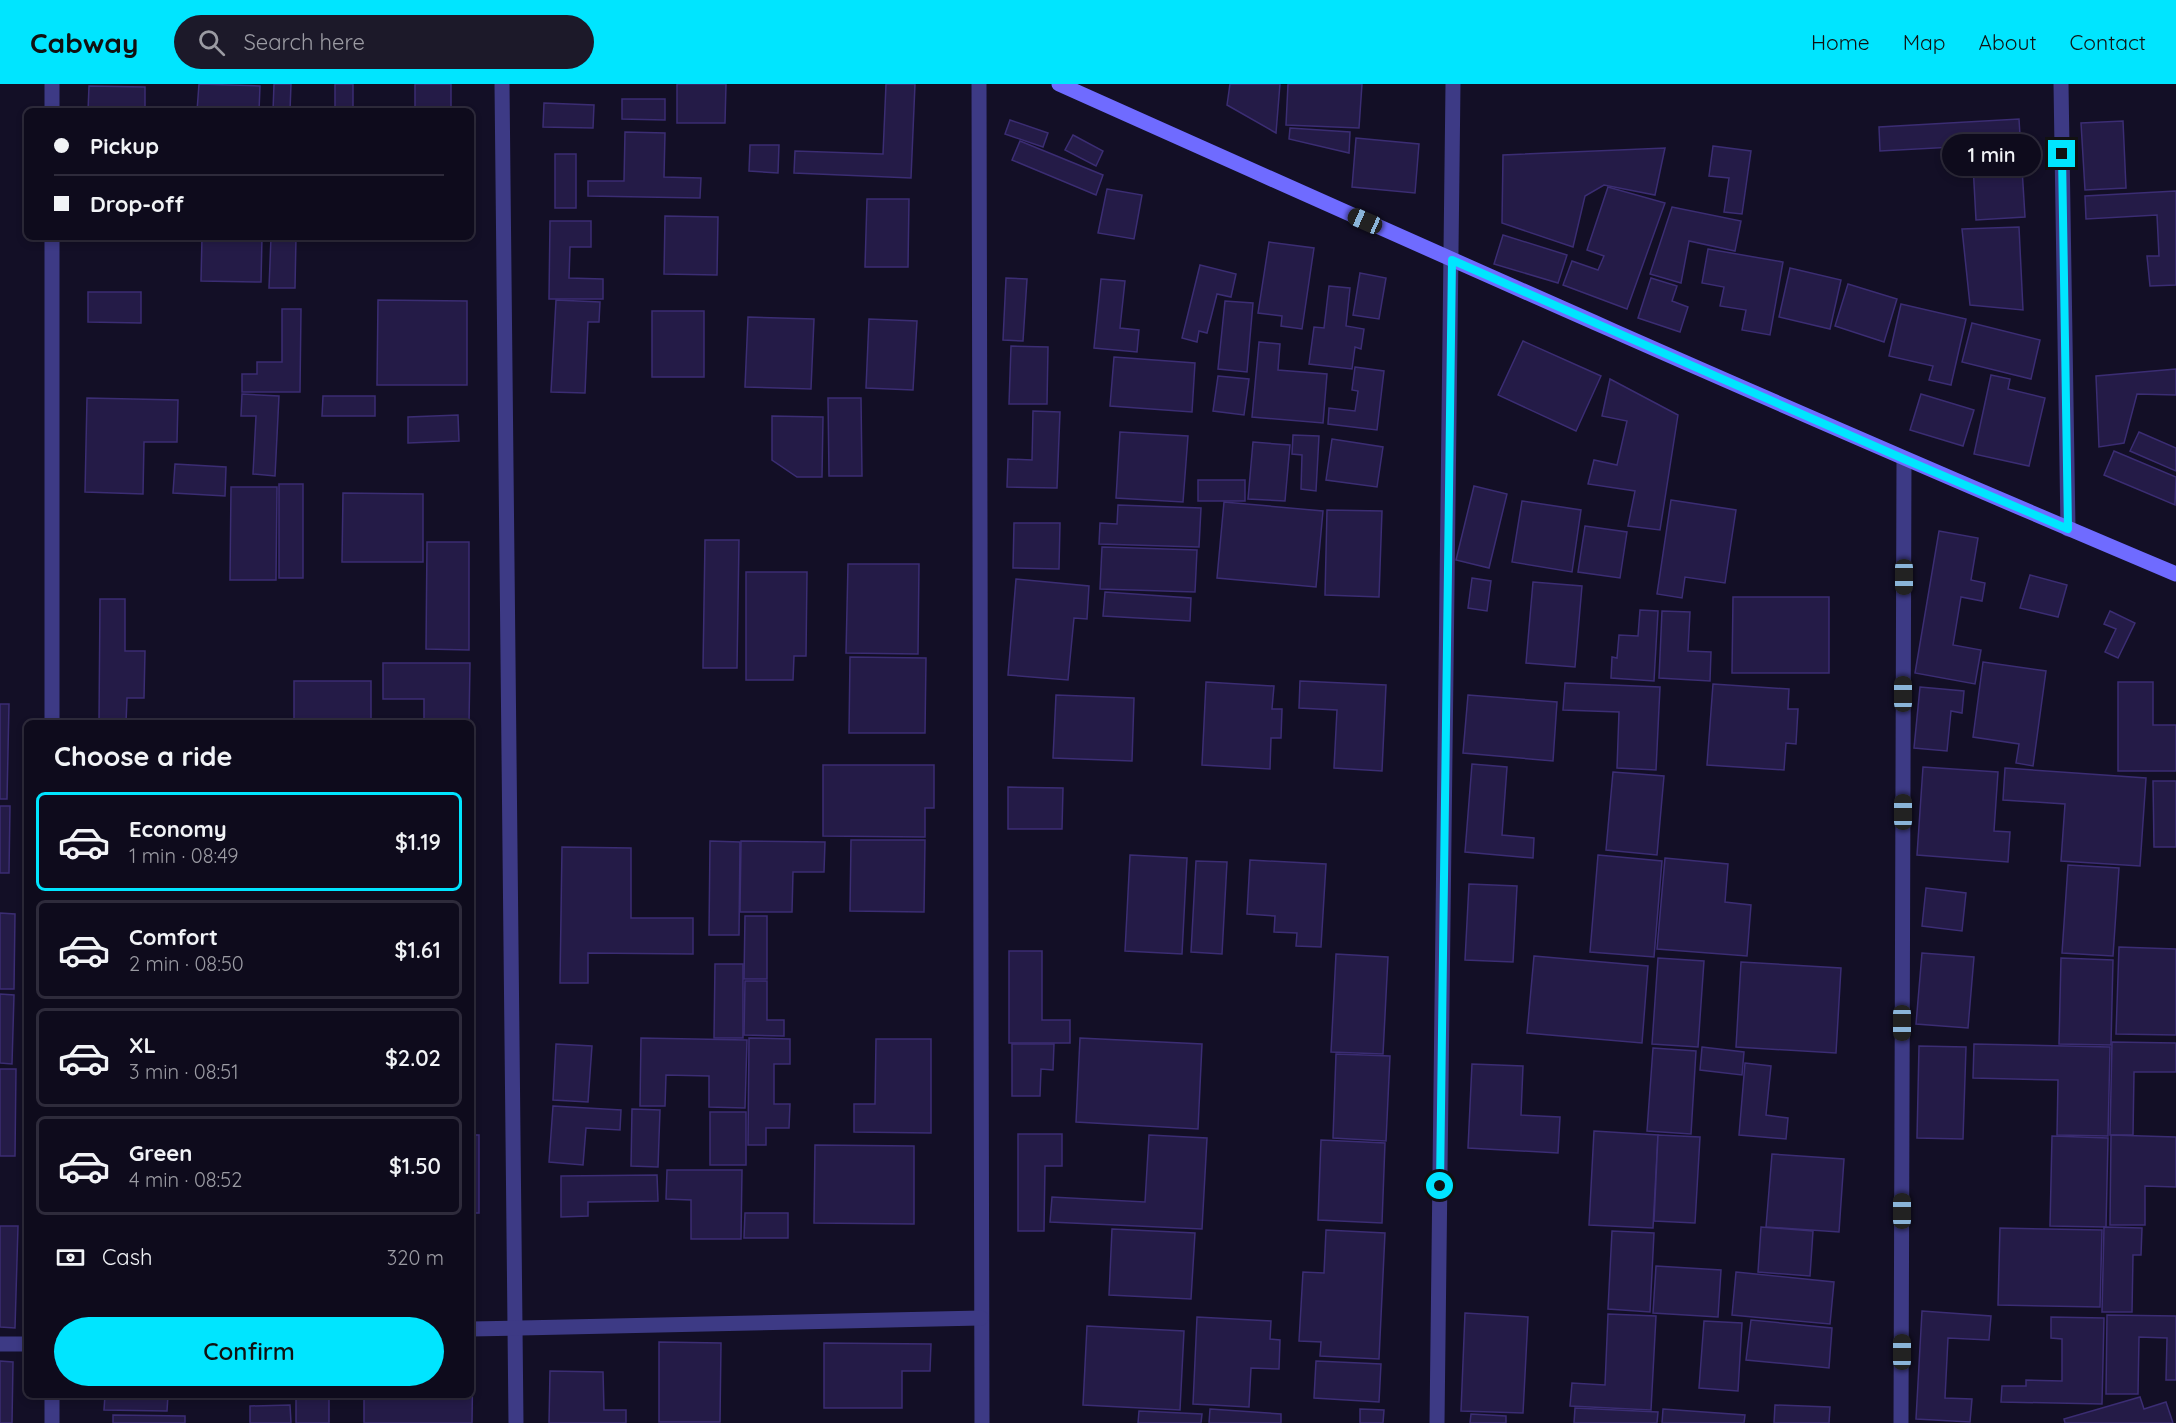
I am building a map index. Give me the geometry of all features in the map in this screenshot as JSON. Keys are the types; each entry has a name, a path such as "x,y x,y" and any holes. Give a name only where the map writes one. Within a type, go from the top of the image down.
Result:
{"street":[{"path":"51,84 51,108"},
{"path":"502,84 516,1423"},
{"path":"979,84 982,1423"},
{"path":"1059,84 1904,459 2176,574"},
{"path":"1437,1423 1453,84"},
{"path":"2061,84 2068,529"},
{"path":"51,240 52,720"},
{"path":"1901,1423 1904,459"},
{"path":"474,1329 981,1318"},
{"path":"0,1344 24,1344"},
{"path":"52,1398 52,1423"}],"building":[{"path":"199,84 260,86 259,108 197,108"},
{"path":"274,84 291,84 290,108 273,108"},
{"path":"335,84 353,84 353,108 335,108"},
{"path":"415,84 451,84 451,108 415,108"},
{"path":"677,84 726,84 725,123 677,123"},
{"path":"886,84 915,84 911,178 794,173 795,151 883,154"},
{"path":"1230,84 1280,84 1276,133 1227,105"},
{"path":"1288,84 1362,84 1359,128 1286,125"},
{"path":"89,86 145,87 145,108 88,108"},
{"path":"622,99 665,99 665,120 622,119"},
{"path":"544,103 594,105 593,128 543,127"},
{"path":"2019,119 2025,217 1976,220 1972,146 1880,151 1879,127"},
{"path":"1010,120 1048,133 1043,147 1005,134"},
{"path":"2123,121 2126,188 2085,190 2081,123"},
{"path":"1290,128 1350,132 1349,153 1289,139"},
{"path":"625,132 665,133 664,177 701,178 700,198 588,196 588,181 624,181"},
{"path":"1073,135 1103,151 1096,166 1065,150"},
{"path":"1356,138 1419,144 1415,193 1352,187"},
{"path":"1020,141 1103,175 1096,195 1012,160"},
{"path":"750,145 779,145 778,173 749,171"},
{"path":"1713,146 1751,151 1742,214 1724,212 1729,178 1709,176"},
{"path":"1665,148 1655,195 1604,185 1585,196 1573,247 1502,223 1503,155"},
{"path":"555,154 576,154 576,208 555,208"},
{"path":"1608,187 1665,203 1627,309 1563,285 1572,261 1598,270 1604,256 1587,250"},
{"path":"1107,189 1142,195 1134,239 1098,233"},
{"path":"2176,191 2176,285 2150,286 2147,256 2159,256 2157,215 2086,219 2085,196"},
{"path":"867,199 909,199 908,267 865,267"},
{"path":"1672,207 1741,221 1735,251 1689,241 1681,283 1650,274"},
{"path":"665,216 718,217 717,275 664,274"},
{"path":"550,221 591,221 591,247 570,247 569,278 603,279 603,299 549,299"},
{"path":"2019,227 2023,310 1970,305 1962,229"},
{"path":"1503,235 1567,255 1558,283 1494,264"},
{"path":"202,240 262,240 261,282 201,281"},
{"path":"271,240 296,240 295,288 269,288"},
{"path":"1269,242 1314,248 1302,329 1281,326 1282,316 1258,313"},
{"path":"1708,249 1783,262 1770,335 1742,330 1746,310 1720,306 1724,287 1702,283"},
{"path":"1200,265 1236,274 1231,297 1217,294 1207,333 1199,331 1197,342 1182,338"},
{"path":"1790,268 1841,280 1830,329 1779,317"},
{"path":"1360,273 1386,278 1379,319 1353,315"},
{"path":"1006,278 1027,279 1023,341 1003,340"},
{"path":"1651,278 1677,286 1672,301 1688,307 1680,332 1638,318"},
{"path":"1101,279 1125,281 1120,328 1139,330 1137,352 1094,348"},
{"path":"1848,284 1897,299 1884,342 1835,326"},
{"path":"1329,286 1350,288 1346,326 1364,329 1361,349 1355,347 1352,369 1309,364 1314,327 1324,328"},
{"path":"88,292 141,292 141,323 88,322"},
{"path":"378,300 467,301 467,385 377,385"},
{"path":"556,300 600,302 599,322 588,322 585,393 551,392"},
{"path":"1225,301 1253,303 1247,372 1218,369"},
{"path":"1901,304 1966,319 1951,385 1929,380 1933,366 1889,356"},
{"path":"282,309 301,309 300,392 242,392 242,374 257,374 257,362 282,362"},
{"path":"652,311 704,311 704,377 652,377"},
{"path":"748,317 814,319 811,389 745,387"},
{"path":"869,319 917,321 913,390 866,388"},
{"path":"1972,323 2040,340 2031,379 1962,362"},
{"path":"1523,341 1601,376 1576,431 1498,395"},
{"path":"1259,342 1280,344 1278,370 1327,374 1323,423 1252,417"},
{"path":"1011,346 1048,347 1047,404 1009,404"},
{"path":"1114,357 1195,363 1192,412 1110,406"},
{"path":"1355,367 1384,371 1377,430 1328,424 1329,408 1355,411 1358,391 1352,390"},
{"path":"2176,369 2176,395 2137,394 2124,443 2099,447 2096,376"},
{"path":"1991,375 2010,379 2008,389 2045,398 2029,466 1974,454"},
{"path":"1218,376 1249,379 1244,415 1213,411"},
{"path":"1610,379 1678,415 1660,530 1628,526 1635,491 1588,484 1594,460 1617,465 1627,421 1602,416"},
{"path":"242,394 279,396 275,476 253,474 256,416 241,416"},
{"path":"1921,394 1974,410 1963,446 1910,430"},
{"path":"323,396 375,396 375,416 322,416"},
{"path":"87,398 178,400 177,442 144,442 143,494 85,492"},
{"path":"828,398 861,398 862,476 829,476"},
{"path":"1033,411 1060,412 1057,488 1007,487 1008,459 1032,460"},
{"path":"458,415 459,441 408,443 408,417"},
{"path":"772,416 823,417 822,477 797,477 772,460"},
{"path":"1120,432 1188,436 1183,502 1116,498"},
{"path":"2139,432 2176,448 2176,471 2130,451"},
{"path":"1293,435 1319,436 1316,491 1301,489 1302,455 1292,454"},
{"path":"1332,439 1383,447 1377,487 1326,480"},
{"path":"1253,442 1290,445 1285,501 1248,499"},
{"path":"2114,451 2176,477 2175,505 2104,475"},
{"path":"175,464 226,467 225,496 173,493"},
{"path":"1198,480 1245,480 1245,501 1198,501"},
{"path":"279,484 303,484 303,578 279,578"},
{"path":"1474,486 1507,494 1489,568 1456,560"},
{"path":"231,487 277,487 276,580 230,580"},
{"path":"343,493 423,494 423,562 342,562"},
{"path":"1671,500 1736,510 1725,583 1685,577 1682,598 1657,594"},
{"path":"1522,501 1581,510 1572,572 1512,562"},
{"path":"1224,502 1323,511 1316,587 1217,578"},
{"path":"1118,505 1201,508 1199,547 1099,544 1100,523 1117,524"},
{"path":"1327,510 1382,511 1379,597 1325,595"},
{"path":"1014,523 1060,523 1059,569 1013,568"},
{"path":"1585,526 1627,532 1620,578 1578,572"},
{"path":"1939,531 1978,538 1971,580 1985,583 1982,601 1961,597 1953,645 1981,650 1975,684 1915,673"},
{"path":"705,540 739,540 737,668 703,668"},
{"path":"427,542 469,542 469,650 426,649"},
{"path":"1102,547 1197,550 1195,592 1100,589"},
{"path":"848,564 919,564 918,654 846,653"},
{"path":"746,572 807,572 806,656 794,656 793,680 746,680"},
{"path":"2030,575 2067,585 2058,617 2020,608"},
{"path":"1472,578 1491,581 1487,611 1468,608"},
{"path":"1016,579 1089,586 1087,619 1074,618 1068,680 1008,675"},
{"path":"1533,582 1582,586 1575,667 1526,663"},
{"path":"1105,592 1191,598 1190,621 1103,616"},
{"path":"1733,597 1829,597 1829,673 1732,673"},
{"path":"100,599 125,599 125,651 145,651 144,698 127,698 126,720 99,720"},
{"path":"1640,610 1658,611 1654,681 1611,678 1612,657 1617,658 1619,635 1638,636"},
{"path":"1662,611 1690,612 1688,651 1711,652 1710,681 1659,678"},
{"path":"2110,611 2135,623 2118,658 2105,652 2116,629 2104,624"},
{"path":"850,657 926,658 925,733 849,733"},
{"path":"1983,662 2046,671 2033,766 2016,763 2019,744 1973,737"},
{"path":"383,663 470,663 469,720 424,720 424,699 383,699"},
{"path":"294,681 371,681 371,720 294,720"},
{"path":"1300,681 1386,685 1382,771 1334,768 1337,710 1299,708"},
{"path":"1206,682 1274,686 1272,709 1282,709 1281,738 1271,738 1270,769 1202,765"},
{"path":"2118,682 2153,682 2153,725 2176,725 2176,771 2118,771"},
{"path":"1565,683 1660,687 1656,770 1617,768 1619,712 1563,710"},
{"path":"1713,684 1789,689 1788,709 1798,709 1796,744 1786,743 1784,770 1707,765"},
{"path":"1920,687 1964,691 1962,713 1951,711 1947,751 1914,748"},
{"path":"1056,695 1134,698 1132,761 1053,758"},
{"path":"1468,695 1557,702 1553,761 1463,753"},
{"path":"0,704 9,704 7,799 0,799"},
{"path":"1472,764 1507,767 1502,835 1534,838 1533,858 1465,852"},
{"path":"823,765 934,765 934,808 925,808 925,837 823,836"},
{"path":"1923,767 1998,772 1994,831 2010,832 2008,862 1917,855"},
{"path":"2005,768 2146,778 2140,866 2061,861 2065,804 2003,800"},
{"path":"1613,772 1664,776 1657,855 1606,850"},
{"path":"2153,781 2176,781 2176,847 2154,847"},
{"path":"1008,787 1063,788 1062,829 1008,829"},
{"path":"0,806 10,806 9,873 0,873"},
{"path":"851,840 925,840 924,912 850,911"},
{"path":"710,841 740,842 739,935 709,935"},
{"path":"741,841 825,842 824,872 793,872 792,912 740,912"},
{"path":"562,847 631,848 631,918 693,918 693,954 588,953 588,983 560,983"},
{"path":"1130,855 1187,858 1182,954 1125,951"},
{"path":"1598,855 1662,861 1654,957 1590,952"},
{"path":"1665,858 1728,864 1725,902 1751,905 1747,956 1657,949"},
{"path":"1250,860 1326,864 1321,947 1296,946 1297,933 1274,932 1275,916 1247,914"},
{"path":"1196,861 1227,862 1222,954 1191,952"},
{"path":"2068,865 2119,868 2113,956 2062,953"},
{"path":"1469,884 1517,886 1513,962 1465,960"},
{"path":"1926,888 1966,893 1962,931 1922,926"},
{"path":"0,913 15,914 14,989 0,989"},
{"path":"745,916 767,916 767,979 744,979"},
{"path":"2119,947 2176,949 2176,1035 2116,1034"},
{"path":"1009,951 1042,951 1042,1020 1070,1020 1070,1043 1009,1043"},
{"path":"1922,953 1974,957 1968,1028 1916,1024"},
{"path":"1336,954 1388,957 1383,1054 1331,1052"},
{"path":"1534,956 1648,966 1642,1043 1527,1033"},
{"path":"1658,958 1704,961 1698,1047 1652,1044"},
{"path":"2061,958 2113,960 2111,1045 2059,1044"},
{"path":"1741,962 1841,968 1836,1053 1736,1047"},
{"path":"715,964 743,964 743,1038 714,1038"},
{"path":"745,981 767,981 767,1020 784,1020 784,1036 744,1035"},
{"path":"474,984 475,984 474,1060"},
{"path":"0,994 14,995 12,1064 0,1063"},
{"path":"641,1038 747,1040 745,1108 709,1107 709,1076 666,1075 665,1106 640,1106"},
{"path":"749,1038 790,1039 790,1064 774,1064 774,1104 790,1104 789,1128 766,1128 766,1145 748,1145"},
{"path":"1080,1038 1202,1044 1198,1129 1076,1122"},
{"path":"876,1039 931,1039 931,1133 854,1132 854,1104 875,1104"},
{"path":"2112,1042 2176,1043 2176,1072 2134,1072 2133,1135 2110,1135"},
{"path":"556,1044 592,1046 588,1102 553,1100"},
{"path":"1012,1044 1054,1044 1053,1070 1041,1069 1040,1096 1012,1096"},
{"path":"1974,1044 2110,1047 2108,1136 2057,1135 2058,1080 1973,1078"},
{"path":"1919,1046 1966,1047 1963,1139 1917,1138"},
{"path":"1702,1047 1744,1052 1742,1075 1700,1070"},
{"path":"1653,1048 1696,1051 1691,1134 1647,1131"},
{"path":"1336,1054 1390,1056 1386,1141 1333,1138"},
{"path":"1745,1063 1771,1066 1766,1115 1788,1118 1786,1139 1739,1135"},
{"path":"1472,1064 1523,1066 1521,1115 1560,1117 1558,1153 1468,1148"},
{"path":"0,1069 16,1069 15,1156 0,1156"},
{"path":"553,1106 621,1110 620,1130 586,1128 583,1165 549,1162"},
{"path":"632,1109 660,1110 658,1167 631,1166"},
{"path":"710,1112 746,1112 746,1165 710,1165"},
{"path":"1594,1131 1658,1135 1653,1228 1589,1225"},
{"path":"1018,1134 1062,1134 1062,1166 1045,1166 1044,1231 1018,1231"},
{"path":"474,1135 479,1135 479,1213 474,1213"},
{"path":"1149,1135 1207,1138 1202,1229 1050,1222 1052,1197 1145,1202"},
{"path":"1658,1135 1700,1137 1695,1223 1654,1221"},
{"path":"2111,1135 2176,1137 2176,1187 2145,1186 2145,1225 2110,1225"},
{"path":"2052,1136 2108,1138 2106,1227 2050,1226"},
{"path":"1321,1140 1385,1143 1382,1223 1318,1220"},
{"path":"815,1145 914,1146 914,1224 814,1223"},
{"path":"1772,1154 1844,1159 1839,1232 1766,1227"},
{"path":"667,1170 742,1170 741,1239 691,1239 691,1200 666,1199"},
{"path":"657,1175 658,1201 588,1202 588,1216 561,1217 561,1176"},
{"path":"745,1213 788,1213 788,1238 744,1238"},
{"path":"0,1226 18,1226 15,1328 0,1327"},
{"path":"1761,1227 1813,1231 1810,1276 1758,1272"},
{"path":"2104,1227 2142,1228 2141,1255 2133,1255 2132,1312 2102,1312"},
{"path":"2000,1228 2102,1230 2100,1307 1998,1305"},
{"path":"1112,1229 1195,1233 1191,1299 1109,1295"},
{"path":"1326,1230 1385,1233 1379,1359 1320,1356 1321,1342 1299,1341 1303,1272 1324,1273"},
{"path":"1612,1231 1654,1233 1650,1312 1608,1309"},
{"path":"1656,1266 1721,1270 1718,1317 1653,1313"},
{"path":"1736,1272 1834,1282 1830,1324 1732,1315"},
{"path":"1922,1311 1991,1316 1989,1340 1948,1338 1945,1398 1972,1399 1970,1422 1916,1419"},
{"path":"1465,1313 1528,1317 1523,1413 1461,1411"},
{"path":"1608,1314 1656,1316 1651,1410 1570,1406 1572,1383 1605,1385"},
{"path":"2107,1315 2176,1316 2176,1380 2166,1380 2167,1338 2139,1337 2138,1394 2106,1394"},
{"path":"1197,1317 1271,1321 1270,1339 1280,1340 1279,1369 1251,1368 1249,1407 1193,1404"},
{"path":"2051,1317 2104,1318 2102,1404 2001,1402 2002,1386 2026,1386 2026,1380 2062,1381 2062,1339 2051,1338"},
{"path":"1751,1320 1832,1328 1829,1368 1746,1360"},
{"path":"1704,1321 1742,1323 1738,1391 1699,1388"},
{"path":"1087,1326 1184,1331 1180,1410 1083,1405"},
{"path":"659,1342 721,1343 720,1422 659,1422"},
{"path":"824,1343 931,1344 930,1371 902,1371 902,1408 824,1408"},
{"path":"0,1361 13,1362 12,1423 0,1423"},
{"path":"1316,1361 1381,1364 1379,1402 1314,1398"},
{"path":"550,1371 603,1372 604,1410 626,1410 626,1423 549,1423"},
{"path":"2140,1397 2144,1409 2166,1402 2173,1423 2065,1423 2064,1419"},
{"path":"105,1398 168,1398 167,1411 104,1410"},
{"path":"296,1398 329,1398 329,1423 296,1423"},
{"path":"364,1398 472,1398 472,1423 364,1423"},
{"path":"290,1405 291,1423 250,1423 250,1406"},
{"path":"1775,1405 1830,1407 1829,1423 1774,1423"},
{"path":"1575,1408 1658,1412 1657,1423 1574,1423"},
{"path":"1210,1409 1281,1414 1281,1423 1209,1423"},
{"path":"1360,1409 1384,1410 1383,1423 1360,1423"},
{"path":"1663,1409 1745,1415 1744,1423 1662,1423"},
{"path":"1139,1411 1202,1414 1201,1423 1138,1423"},
{"path":"1471,1414 1506,1416 1506,1423 1470,1423"},
{"path":"113,1415 185,1416 185,1423 113,1423"}],"route":[{"path":"1440,1186 1452,260 2068,529 2062,154"}]}
